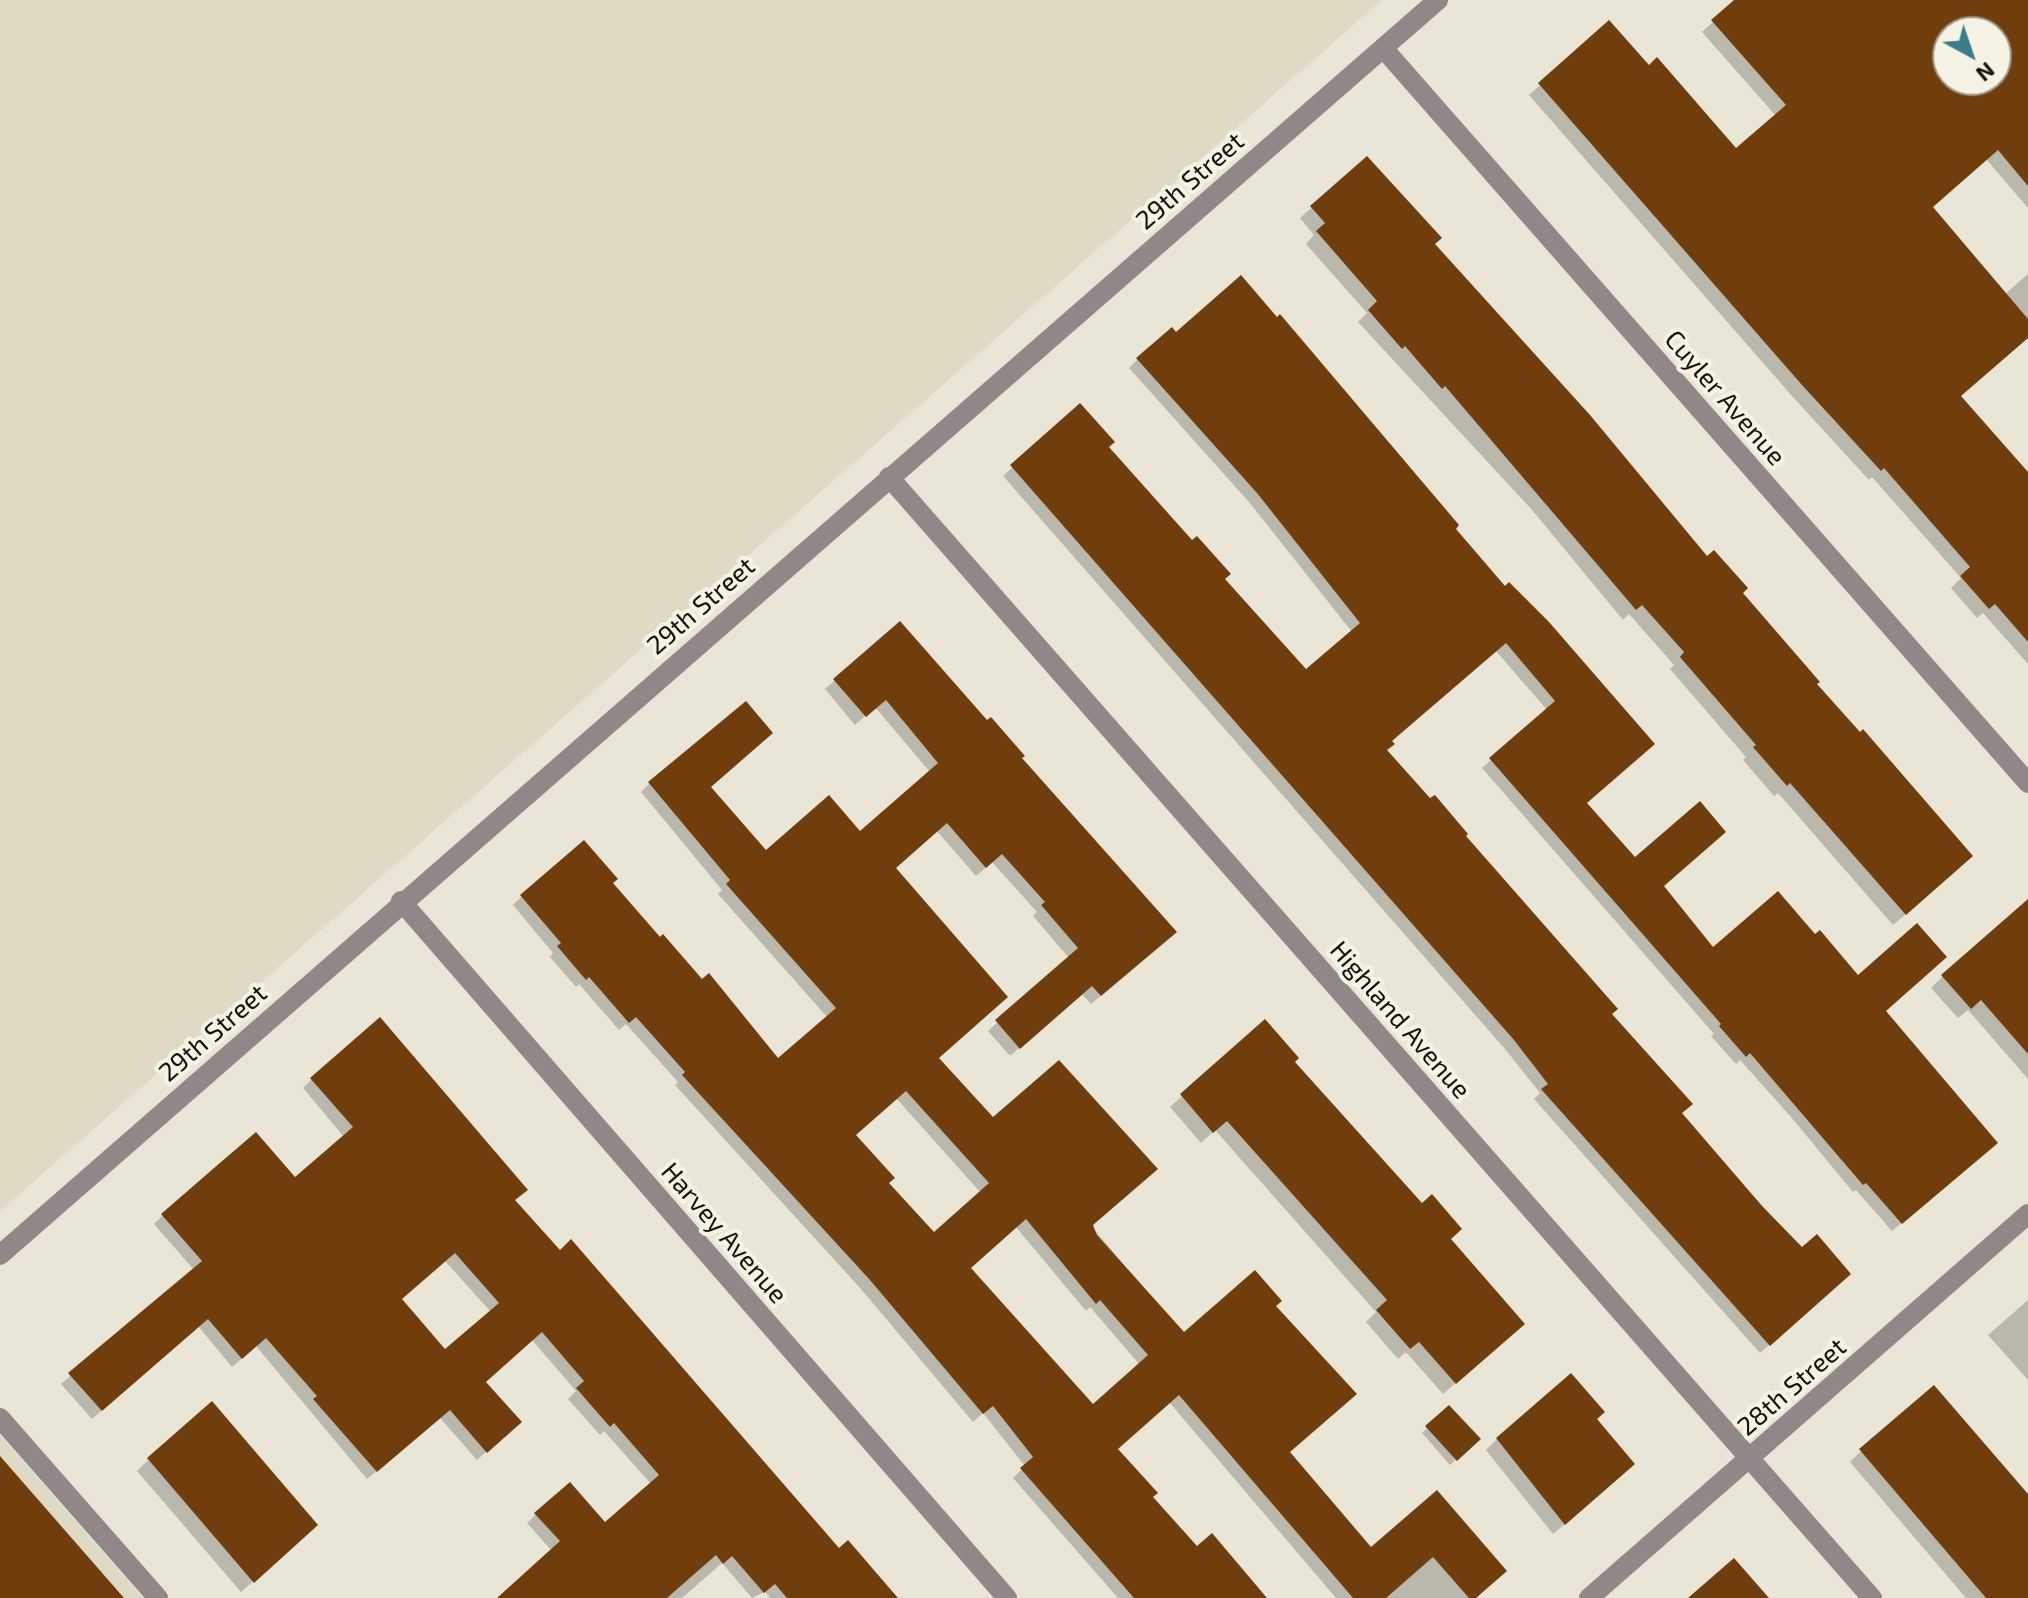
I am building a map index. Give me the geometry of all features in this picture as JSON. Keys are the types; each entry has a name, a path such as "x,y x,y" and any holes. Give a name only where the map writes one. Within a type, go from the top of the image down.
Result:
{"street":[{"name":"29th Street","path":"0,1255 401,901 1438,0"},
{"name":"Cuyler Avenue","path":"1383,48 2028,783"},
{"name":"Highland Avenue","path":"889,477 1872,1598"},
{"name":"Harvey Avenue","path":"401,901 1007,1598"},
{"name":"28th Street","path":"1589,1598 2028,1214"},
{"path":"0,1418 158,1598"}],"shaded area":[{"path":"0,0 1382,0 0,1211"},
{"path":"0,1435 143,1598 0,1598"}],"building":[{"path":"1734,0 2028,0 2028,186 1998,150 1933,207 2028,319 2028,338 1961,396 2028,472 2028,642 1995,604 1989,609 1960,576 1970,567 1884,468 1881,471 1802,385 1538,83 1609,20 1649,65 1657,57 1736,148 1786,105 1711,20"},
{"path":"1367,156 1442,238 1435,244 1590,415 1707,556 1714,550 1748,588 1743,593 1820,682 1817,684 1860,732 1863,729 1973,856 1906,915 1790,783 1787,786 1753,747 1756,745 1680,657 1684,652 1642,605 1636,610 1445,386 1442,389 1368,310 1377,301 1316,231 1325,223 1310,206"},
{"path":"1241,275 1277,317 1280,314 1459,525 1456,529 1505,586 1509,582 1549,622 1655,744 1587,803 1635,857 1700,801 1726,832 1664,886 1713,947 1778,891 1815,934 1820,930 1858,975 1917,923 1947,957 1886,1011 1998,1143 1902,1224 1866,1183 1863,1185 1750,1053 1746,1057 1719,1026 1721,1024 1489,758 1555,701 1506,643 1392,741 1395,744 1387,750 1430,798 1435,795 1468,834 1466,836 1618,1009 1612,1014 1693,1104 1682,1113 1762,1206 1802,1247 1817,1234 1851,1274 1770,1346 1541,1089 1548,1084 1514,1040 1010,465 1080,403 1115,442 1109,447 1192,540 1197,536 1231,574 1225,579 1306,669 1360,623 1257,493 1136,358 1172,327 1176,332"},
{"path":"900,621 987,720 991,717 1025,756 1022,758 1177,932 1101,996 1092,986 1020,1049 995,1020 1078,948 1041,905 1045,902 1002,854 986,868 947,823 896,868 1008,997 939,1058 993,1117 1059,1060 1158,1169 1093,1225 1097,1235 1184,1332 1255,1270 1282,1301 1276,1306 1357,1394 1290,1452 1371,1547 1437,1490 1507,1571 1476,1598 1469,1598 1433,1557 1386,1598 1353,1598 1179,1395 1118,1449 1158,1493 1153,1497 1197,1546 1212,1533 1267,1598 1134,1598 1020,1468 1033,1457 993,1406 983,1414 870,1280 682,1075 685,1072 636,1017 629,1023 589,977 586,980 557,946 561,943 520,895 584,840 618,879 613,883 660,937 663,934 702,979 709,973 778,1058 836,1008 726,884 730,880 648,782 746,701 773,733 711,787 766,850 829,795 860,831 938,763 886,700 866,717 833,679","holes":["906,1091 989,1183 934,1232 889,1183 895,1178 856,1135","1026,1219 1096,1304 1100,1300 1148,1355 1093,1404 971,1268"]},
{"path":"2028,899 2028,1054 1981,1000 1971,1009 1941,975"},
{"path":"380,1017 528,1190 515,1200 560,1250 571,1239 839,1548 848,1540 898,1598 787,1598 775,1584 764,1593 732,1556 723,1564 716,1555 667,1598 497,1598 560,1541 534,1513 570,1482 605,1522 659,1475 614,1423 610,1427 576,1388 584,1381 542,1332 486,1382 522,1422 487,1453 450,1410 377,1472 313,1399 317,1396 266,1338 242,1359 208,1319 102,1411 68,1373 202,1261 161,1214 256,1132 295,1177 353,1127 310,1078","holes":["455,1253 499,1303 445,1349 402,1299"]},
{"path":"1265,1019 1299,1058 1295,1062 1422,1203 1432,1194 1462,1229 1451,1239 1525,1324 1456,1384 1419,1342 1410,1349 1376,1310 1387,1300 1227,1121 1213,1133 1180,1094"},
{"path":"1571,1373 1605,1412 1597,1419 1635,1464 1565,1525 1496,1438"},
{"path":"1934,1385 2028,1494 2028,1598 1986,1598 1859,1449"},
{"path":"212,1401 318,1525 254,1583 147,1458"},
{"path":"1449,1405 1481,1439 1457,1461 1425,1426"},
{"path":"0,1456 124,1598 0,1598"},
{"path":"1734,1558 1769,1598 1688,1598"}]}
